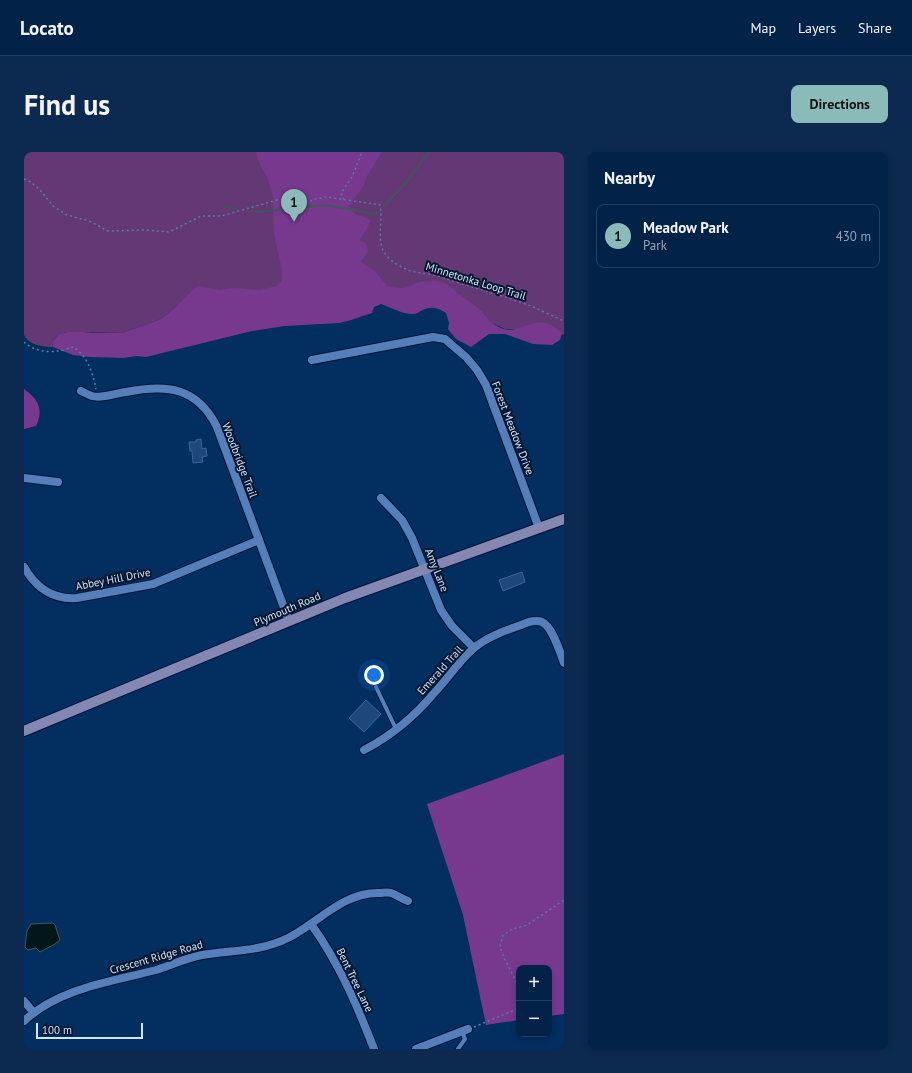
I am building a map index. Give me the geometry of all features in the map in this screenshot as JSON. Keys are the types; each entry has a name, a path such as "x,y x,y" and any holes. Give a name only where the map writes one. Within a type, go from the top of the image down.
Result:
{"main road":[{"name":"Plymouth Road","path":"24,731 345,598 564,519"}],"street":[{"name":"Forest Meadow Drive","path":"312,360 433,337 445,339 466,357 477,370 486,385 539,528"},
{"name":"Woodbridge Trail","path":"93,397 106,396 128,391 166,388 180,391 203,405 211,415 217,427 289,621"},
{"path":"81,391 93,397"},
{"path":"24,478 58,482"},
{"name":"Amy Lane","path":"381,498 402,520 412,538 441,610 446,618 474,648"},
{"name":"Abbey Hill Drive","path":"24,568 33,581 46,592 66,599 77,598 153,584 259,540"},
{"name":"Emerald Trail","path":"364,750 377,743 406,722 434,694 474,648 491,638 529,622 536,620 542,622 547,625 564,663"},
{"name":"Crescent Ridge Road","path":"24,1021 45,1004 65,995 162,968 197,956 250,950 269,946 287,938 311,924 333,908 360,896 375,893 391,893 408,901"},
{"name":"Bent Tree Lane","path":"311,924 331,954 348,985 374,1049"},
{"path":"24,1001 34,1013"},
{"path":"416,1049 465,1030"}],"lane":[{"path":"376,687 396,729"},
{"path":"458,1049 465,1039 465,1030"}],"path":[{"path":"344,200 341,193 352,177 362,152"},
{"name":"Minnetonka Loop Trail","path":"24,179 31,182 40,190 53,206 67,215 89,221 108,231 146,230 169,232 201,216 221,216 277,200 294,200 306,203 315,199 327,197 380,205 382,215 382,250 388,258 398,266 408,270 440,276 511,299 539,309 564,321"},
{"path":"24,342 35,350 57,352 73,347 80,351 93,375 96,389 93,397"},
{"path":"516,981 504,958 500,946 503,935 513,929 527,925 564,900"},
{"path":"465,1030 516,1009"}],"shaded area":[{"path":"24,152 564,152 564,335 530,325 519,329 505,329 492,323 483,313 434,301 178,305 161,319 122,333 67,332 59,334 53,341 53,347 36,345 29,341 24,335"},
{"path":"256,152 382,152 367,176 364,185 349,206 356,215 370,220 360,240 366,244 368,251 361,262 377,273 387,286 402,288 416,283 434,281 441,282 449,286 475,306 500,328 510,330 538,322 544,322 553,326 562,333 560,340 552,345 533,344 505,334 489,334 471,347 456,339 448,329 449,323 446,313 440,310 429,308 416,314 410,314 381,304 374,307 372,313 339,323 285,326 252,331 146,357 90,357 73,355 53,347 53,341 59,334 67,332 122,333 161,319 199,286 220,290 235,288 259,290 277,286 282,281 282,270 274,234 273,197 268,179 259,163"},
{"path":"24,389 36,401 39,414 36,426 24,429"},
{"path":"564,754 564,1014 552,1016 552,965 516,965 516,1020 486,1025 463,915 427,804"},
{"path":"53,923 60,940 40,952 36,948 28,950 25,947 27,931 31,924"}],"building":[{"path":"201,439 202,449 206,448 207,456 202,457 203,462 193,463 192,451 190,451 189,442 196,442 196,440"},
{"path":"522,572 525,582 503,591 499,580"},
{"path":"366,700 381,714 364,732 349,718"}],"waterway":[{"path":"384,206 408,180 429,152"},
{"path":"250,211 257,212 324,205 377,214 378,212"},
{"path":"225,207 237,209"}],"place":[{"name":"Meadow Park","path":"294,222"}]}
